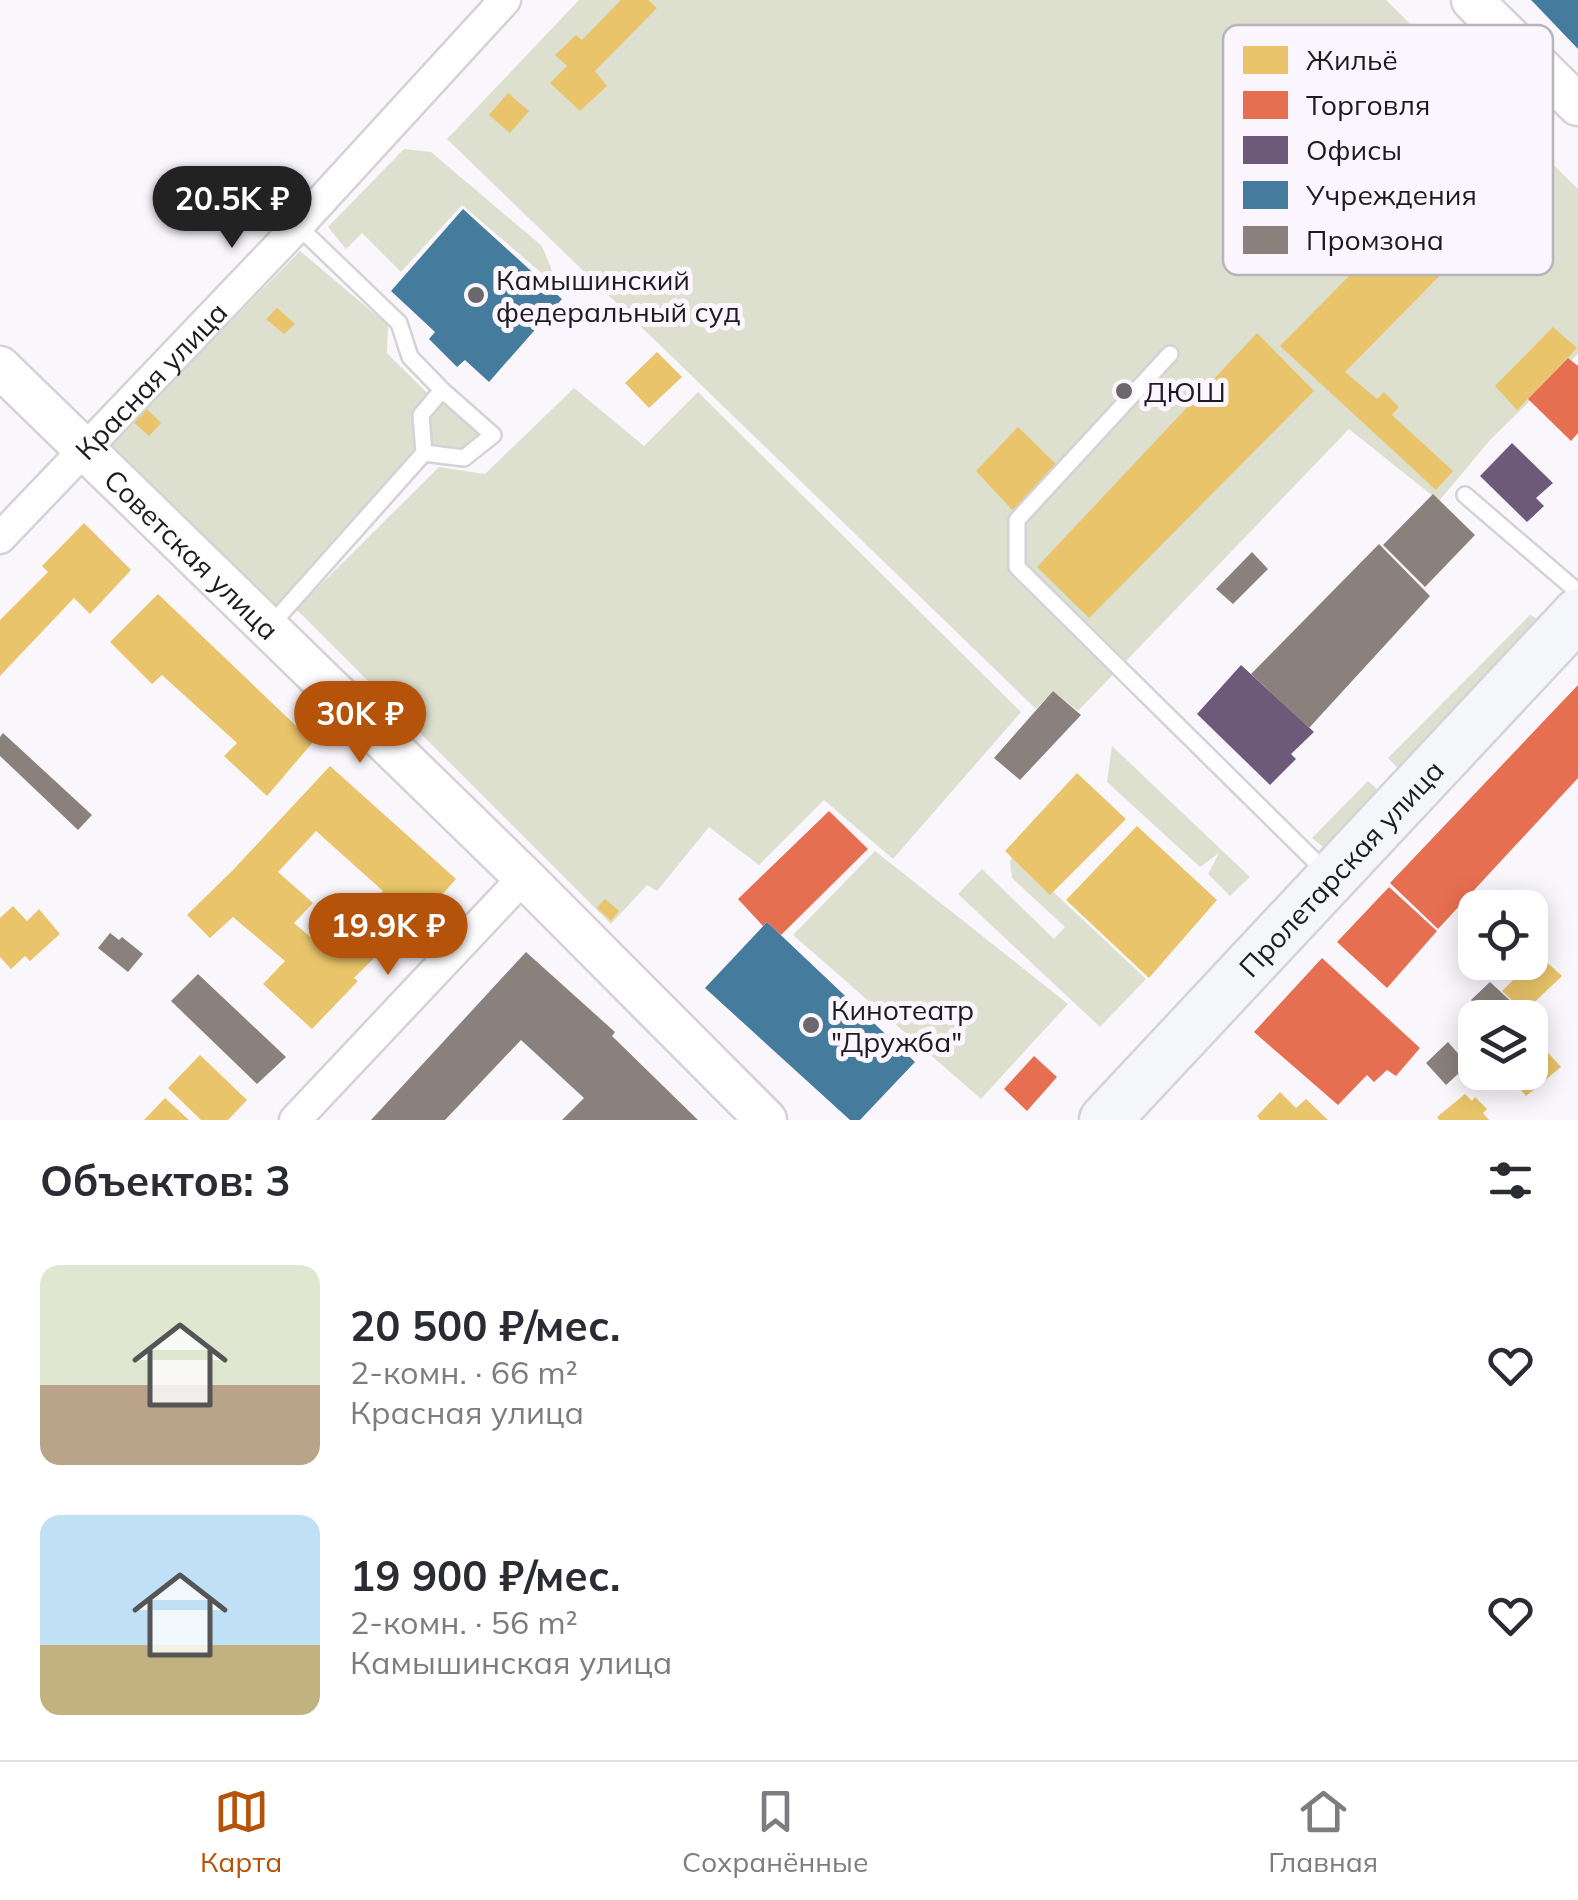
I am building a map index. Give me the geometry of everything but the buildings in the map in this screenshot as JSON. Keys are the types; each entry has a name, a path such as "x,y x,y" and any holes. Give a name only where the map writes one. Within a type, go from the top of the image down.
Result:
{"main road":[{"name":"Пролетарская улица","path":"1104,1120 1578,614"}],"street":[{"name":"Красная улица","path":"0,538 298,226 505,0"},
{"path":"1472,0 1497,25"},
{"path":"1553,80 1578,105"},
{"name":"Советская улица","path":"0,367 524,877 766,1120"},
{"path":"295,1120 524,877"}],"lane":[{"path":"298,226 400,323 410,357 492,436 464,458 424,453"},
{"path":"1170,354 1016,520 1017,566 1332,878"},
{"path":"268,627 424,453 421,415 442,390"},
{"path":"1465,495 1578,592"}],"green space":[{"name":"ДЮШ","path":"579,0 1386,0 1411,25 1223,25 1223,275 1553,275 1553,164 1578,189 1578,354 1490,440 1439,501 1349,429 1078,711 1053,691 1036,709 447,139"},
{"path":"404,149 431,152 542,246 559,288 462,205 401,272 362,233 346,249 328,227"},
{"path":"300,251 388,325 387,353 427,393 414,413 420,450 276,614 108,446"},
{"path":"574,388 644,446 698,392 1021,712 893,859 824,800 759,865 709,827 657,891 647,885 611,924 296,609 439,467 485,474"},
{"path":"442,402 479,435 459,452 426,447 427,420"},
{"path":"1530,615 1545,623 1401,771 1388,758"},
{"path":"1112,746 1250,877 1230,896 1208,874 1219,853 1200,867 1107,782"},
{"path":"1368,781 1379,795 1327,850 1312,838"},
{"path":"875,851 1068,1004 981,1099 793,935"},
{"path":"1013,854 1146,979 1100,1027 958,894 982,869 1054,939 1065,927 1012,878"}],"place":[{"name":"Камышинский федеральный суд","path":"476,295"},
{"name":"ДЮШ","path":"1124,391"},
{"name":"Кинотеатр \"Дружба\"","path":"811,1025"}]}
